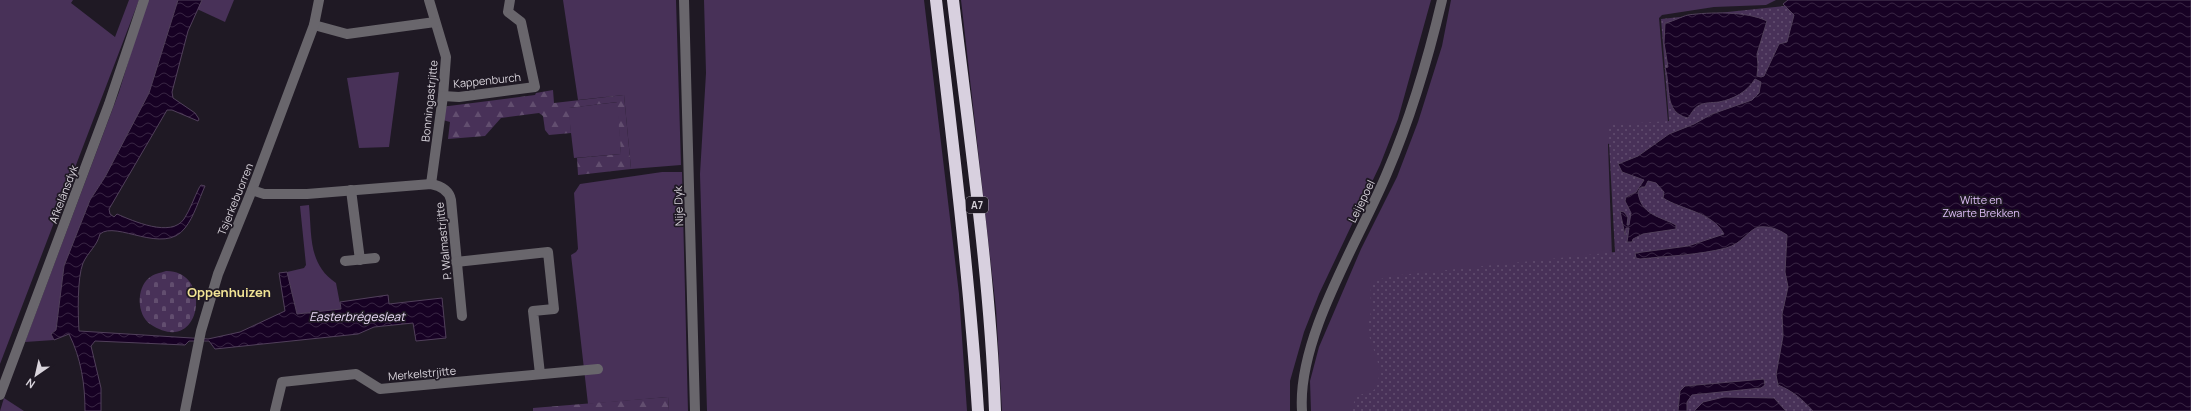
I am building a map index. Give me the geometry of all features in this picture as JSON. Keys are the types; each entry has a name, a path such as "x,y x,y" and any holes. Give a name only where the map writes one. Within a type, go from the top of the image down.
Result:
{"highway":[{"name":"A7","path":"936,0 963,230 973,329 978,411"},
{"name":"A7","path":"953,0 979,218 993,368 994,411"}],"street":[{"name":"Afkelânsdyk","path":"0,396 109,104 144,0"},
{"name":"Tsjerkebuorren","path":"185,411 201,331 218,274 252,190 314,25 319,0"},
{"name":"Bonningastrjitte","path":"429,0 446,57 443,96 431,184"},
{"name":"Kappenburch","path":"443,96 459,96 535,87 521,22 508,12 510,0"},
{"name":"Nije Dyk","path":"684,0 695,411"},
{"name":"Leijepoel","path":"1302,411 1304,376 1310,350 1344,264 1402,138 1428,54 1442,0"},
{"path":"314,25 347,34 435,22"},
{"path":"252,190 264,194 307,194 431,184"},
{"name":"P. Walmastrjitte","path":"431,184 442,187 450,195 462,316"},
{"path":"351,190 360,260"},
{"path":"456,262 548,252 554,309 533,311 540,374"},
{"path":"345,261 375,258"},
{"name":"Merkelstrjitte","path":"275,411 282,382 356,374 380,389 598,370"}],"green space":[{"path":"0,0 73,0 71,3 115,37 129,0 139,0 0,364"},
{"path":"147,0 178,0 149,93 105,177 90,200 64,266 56,330 51,334 54,340 25,342 119,92"},
{"path":"202,0 234,0 225,22 197,9"},
{"path":"563,0 676,0 681,165 631,169 624,95 578,100"},
{"path":"704,0 924,0 959,294 967,411 707,411 700,174 706,73"},
{"path":"961,0 1431,0 1398,119 1380,165 1319,294 1304,332 1290,381 1290,411 1002,411 996,309"},
{"path":"1451,0 1776,0 1766,5 1714,7 1662,15 1659,18 1668,122 1608,144 1612,256 1678,411 1311,411 1310,381 1319,347 1361,249 1397,177 1418,122 1442,46"},
{"name":"Witte en Zwarte Brekken","path":"1790,0 2191,0 2191,411 1350,411 1357,396 1374,390 1378,383 1379,368 1368,328 1371,313 1371,291 1372,287 1377,281 1391,276 1615,252 1608,125 1669,121 1661,19 1784,6"},
{"path":"399,72 389,147 359,148 347,78"},
{"path":"553,90 554,103 624,95 631,169 578,175 577,158 621,154 617,102 569,108 571,133 549,135 545,130 543,116 539,113 501,118 485,136 448,139 450,122 443,120 445,107 535,95 536,93"},
{"path":"618,102 621,154 574,158 568,108"},
{"path":"662,172 682,172 688,411 669,411 668,397 588,404 571,255 578,249 574,193 580,184"},
{"path":"309,205 311,238 316,258 320,267 336,283 341,309 297,314 287,272 304,268 306,265 300,206"},
{"path":"166,271 181,274 191,284 196,297 196,310 191,322 181,330 168,332 150,324 146,320 140,301 140,295 145,282 152,276"},
{"path":"668,397 669,411 533,411 533,408"},
{"path":"4,398 24,411 0,411"}],"water":[{"name":"Easterbrégesleat","path":"178,0 202,0 188,31 172,92 173,98 195,113 199,119 198,121 172,110 167,110 109,209 110,214 114,217 117,214 142,224 161,228 178,225 184,219 201,185 205,186 188,224 176,236 165,239 153,239 117,231 107,231 100,234 97,242 85,259 81,270 78,297 79,331 208,339 240,332 285,311 279,273 287,272 297,314 341,309 340,302 388,295 389,304 442,298 446,338 416,341 413,323 374,327 358,334 215,349 209,341 189,341 185,345 95,341 91,346 101,388 101,411 85,411 82,371 77,352 69,334 54,340 51,334 56,330 64,266 90,200 105,177 149,93"},
{"name":"Witte en Zwarte Brekken","path":"1788,0 2191,0 2191,411 1813,411 1797,396 1778,385 1776,375 1783,336 1782,314 1788,287 1785,272 1787,235 1774,228 1759,227 1755,228 1732,246 1726,248 1683,255 1640,259 1636,258 1635,253 1688,246 1724,234 1719,227 1704,216 1663,198 1664,192 1656,183 1648,181 1645,187 1640,188 1638,192 1643,206 1657,217 1676,225 1676,229 1643,234 1633,239 1632,242 1627,242 1629,228 1626,228 1625,235 1620,211 1624,212 1628,217 1627,225 1629,225 1631,213 1625,201 1626,197 1636,192 1644,180 1622,172 1618,164 1638,156 1669,134 1694,124 1712,114 1752,100 1759,93 1761,82 1755,79 1748,88 1735,97 1698,106 1688,118 1680,115 1671,104 1669,98 1665,68 1668,67 1664,43 1665,23 1688,15 1706,13 1749,15 1767,21 1757,54 1757,76 1761,77 1764,76 1779,44 1787,42 1794,15 1783,4"},
{"path":"1764,379 1765,385 1761,388 1692,395 1687,402 1687,411 1678,411 1680,391 1685,386"},
{"path":"1724,397 1774,398 1786,411 1694,411 1703,402"}],"district":[{"name":"Oppenhuizen","path":"229,292"}]}
